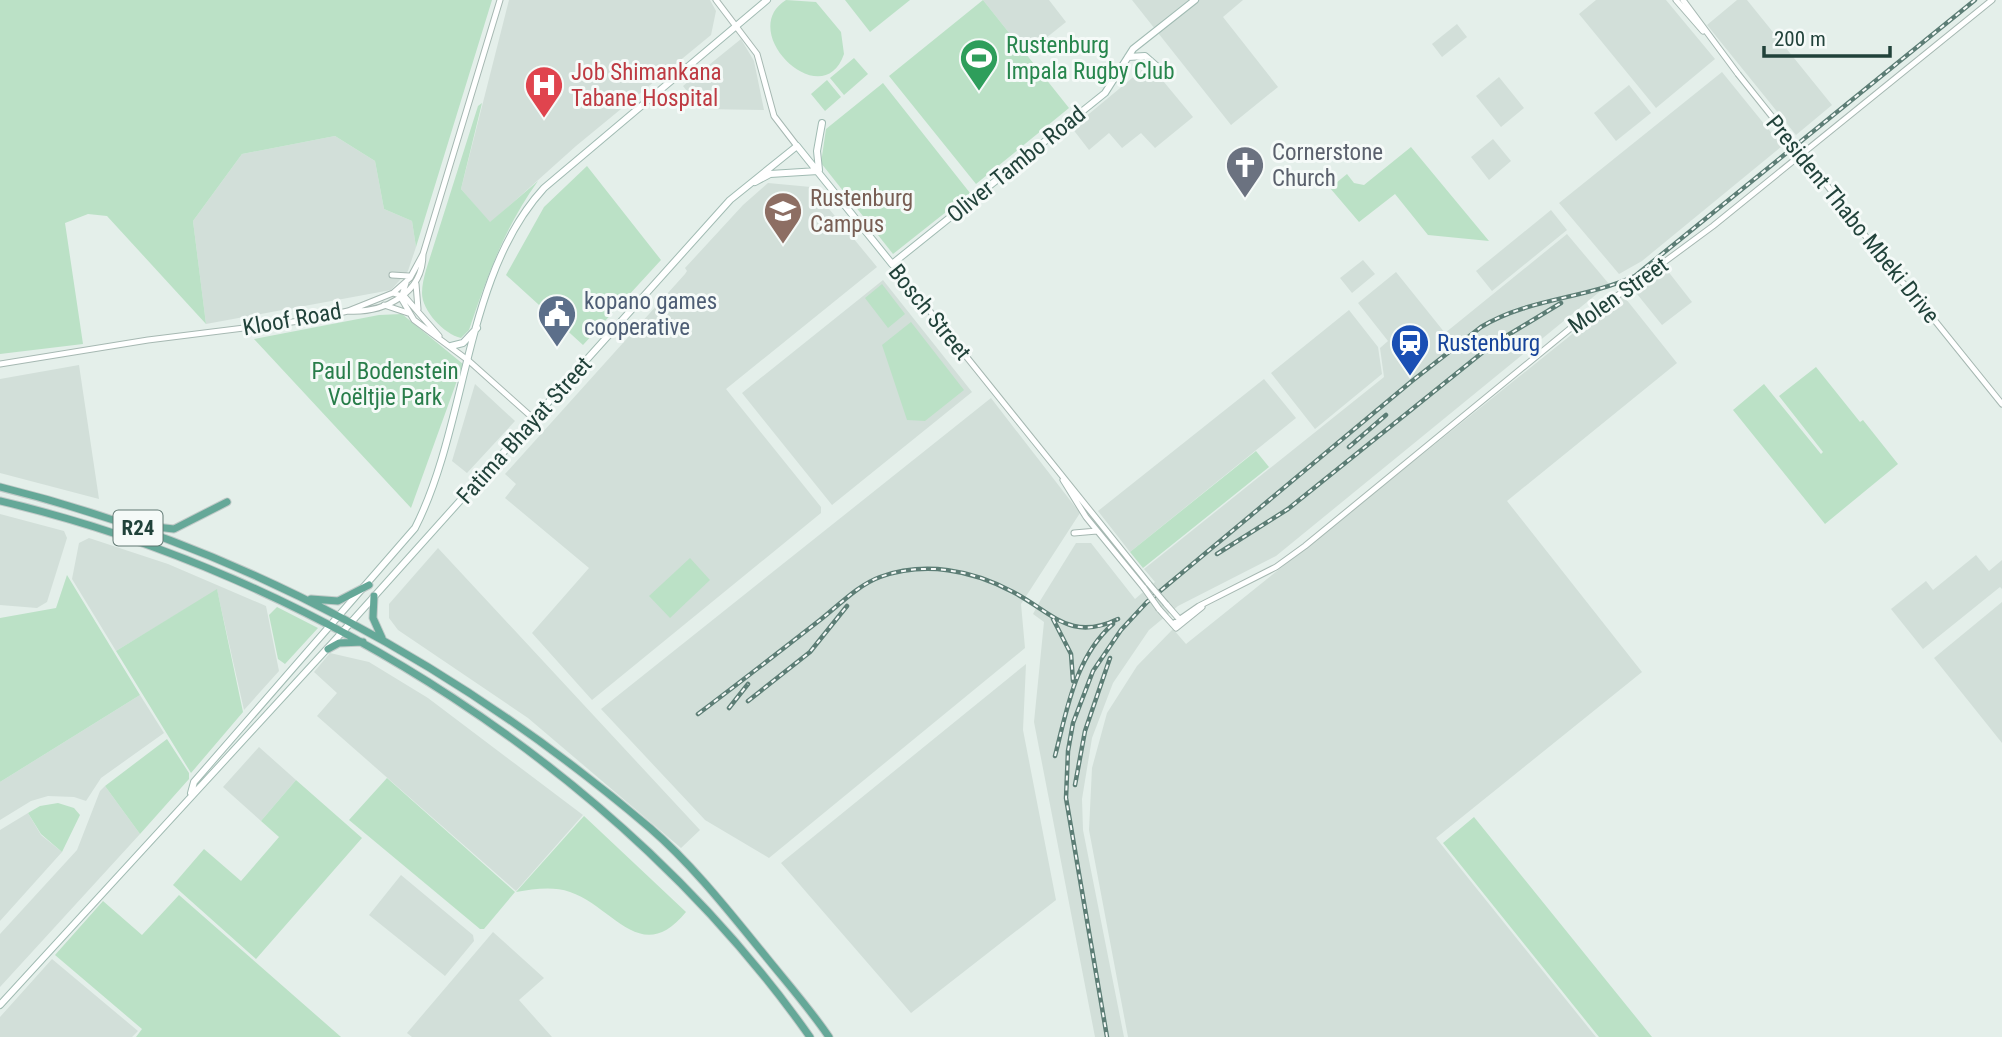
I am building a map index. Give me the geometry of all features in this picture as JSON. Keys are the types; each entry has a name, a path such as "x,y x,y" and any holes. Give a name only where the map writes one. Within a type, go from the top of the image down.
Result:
{"main road":[{"path":"0,1005 191,793 194,782 407,541 424,512 437,478 497,266 516,225 534,198 767,0"},
{"name":"Oliver Tambo Road","path":"892,264 1105,93 1128,57 1146,38 1195,0"},
{"path":"1128,57 1145,55 1161,70"},
{"path":"717,216 765,176 819,173 817,158 822,123"},
{"name":"Bosch Street","path":"797,146 892,264"},
{"name":"Fatima Bhayat Street","path":"191,793 202,787 328,649 717,216 756,177 797,146"},
{"path":"451,346 463,343 479,326"},
{"name":"R24","path":"0,487 129,525 226,561 351,622"},
{"name":"R24","path":"0,500 85,523 174,554 344,631"},
{"path":"129,525 174,529 227,502"},
{"path":"304,598 338,601 369,585"},
{"path":"374,596 373,618 384,641"},
{"path":"351,622 507,717 650,829 723,905 829,1037"},
{"path":"344,631 435,686 528,752 650,851 710,915 810,1037"},
{"path":"328,649 339,643 364,642"}],"street":[{"name":"Kloof Road","path":"0,364 152,340 296,322 348,311 393,293 413,278 422,254 500,0"},
{"name":"Bosch Street","path":"716,0 760,60 774,116 797,146"},
{"name":"President Thabo Mbeki Drive","path":"1676,0 1705,32"},
{"name":"President Thabo Mbeki Drive","path":"1683,0 1893,273 1911,291 2002,404"},
{"name":"Molen Street","path":"1203,605 1276,567 1334,523 1594,309 1655,270 1744,202 1992,0"},
{"name":"Bosch Street","path":"892,264 1063,480 1173,612 1180,621 1175,626 1097,531 1069,493 1063,480"},
{"path":"392,275 413,278"},
{"path":"348,311 403,297 413,278"},
{"path":"413,278 419,312"},
{"path":"405,283 403,297 408,313"},
{"path":"393,293 403,297 439,336"},
{"path":"382,304 408,313 439,336 535,420"},
{"path":"1074,533 1097,531"},
{"path":"1180,621 1192,610 1203,605"},
{"path":"1180,621 1203,605"},
{"path":"1173,612 1192,610"}],"shaded area":[{"name":"Job Shimankana Tabane Hospital","path":"509,0 710,0 716,11 711,35 576,146 490,223 461,189"},
{"path":"983,0 1049,0 1066,22 1026,54"},
{"path":"1132,0 1243,0 1223,17 1278,87 1231,125"},
{"path":"1596,0 1666,0 1715,59 1656,108 1579,14"},
{"path":"1737,0 1747,0 1832,105 1796,135 1707,25"},
{"path":"1457,24 1467,37 1442,57 1432,44"},
{"path":"741,39 754,61 764,110 701,109 683,86"},
{"path":"1149,64 1193,117 1155,148 1141,133 1122,148 1109,133 1089,150 1072,128"},
{"path":"1722,72 1782,146 1642,261 1619,274 1559,203"},
{"path":"1499,77 1524,108 1501,127 1476,96"},
{"path":"1629,85 1651,113 1616,141 1594,113"},
{"path":"335,136 375,161 384,209 412,221 416,247 408,271 391,290 206,324 193,221 242,154"},
{"path":"1493,139 1511,161 1489,180 1471,157"},
{"path":"768,183 811,187 877,267 726,389 821,507 821,513 592,700 532,633 589,568 505,498 516,484 505,474 685,274 685,268 743,205"},
{"path":"1551,210 1567,230 1492,291 1476,271"},
{"path":"1567,234 1609,284 1276,556 1178,606 1149,630 1113,683 1092,738 1082,799 1083,830 1124,1037 1095,1037 1034,722 1044,622 1033,614 1040,601 1076,543 1091,543 1135,599 1155,582 1144,569 1384,377 1380,348 1388,341 1358,303 1396,272 1445,333"},
{"path":"1363,260 1375,274 1352,293 1340,278"},
{"path":"1667,270 1692,302 1662,325 1637,294"},
{"path":"883,280 972,392 832,505 742,393"},
{"path":"1622,294 1677,363 1507,501 1642,672 1436,838 1596,1037 1128,1037 1089,830 1092,768 1107,713 1137,666 1173,629 1186,644"},
{"path":"1349,310 1378,347 1382,374 1315,429 1271,373"},
{"path":"79,365 99,499 0,473 0,379"},
{"path":"1264,379 1296,418 1130,552 1098,511"},
{"path":"475,384 515,421 467,473 452,461"},
{"path":"991,398 1080,513 1021,604 1025,648 769,858 705,820 601,709"},
{"path":"0,514 64,531 67,538 47,602 37,608 0,605"},
{"path":"89,538 168,564 266,606 279,671 244,710 217,590 116,651 72,579 79,543"},
{"path":"438,548 700,830 681,848 528,718 398,630 389,618 389,604"},
{"path":"1976,555 1989,571 2002,560 2002,589 2000,587 1923,649 1891,609 1926,581 1933,590"},
{"path":"2002,602 2002,743 1934,658"},
{"path":"330,653 369,662 428,698 583,815 516,891 317,716 337,693 314,672"},
{"path":"1026,664 1023,730 1056,900 911,1013 781,863"},
{"path":"140,695 164,733 101,778 86,801 74,797 48,796 31,801 0,820 0,782"},
{"path":"259,747 296,780 261,821 223,787"},
{"path":"105,786 140,834 0,987 0,934 77,850 100,791"},
{"path":"28,813 41,835 62,852 0,921 0,830"},
{"path":"401,875 473,935 474,941 445,976 369,915"},
{"path":"493,932 544,978 519,1000 552,1037 412,1037 407,1033"},
{"path":"52,959 138,1031 132,1037 0,1037 0,1017"}],"green space":[{"path":"0,0 492,0 416,247 412,221 384,209 375,161 335,136 242,154 193,221 206,324 107,216 88,214 65,223 83,344 0,354"},
{"path":"786,0 816,2 841,32 844,54 833,71 819,76 803,73 788,62 776,47 771,31 773,14"},
{"path":"845,0 910,0 870,32"},
{"name":"Rustenburg Impala Rugby Club","path":"983,0 1069,108 976,184 889,76"},
{"path":"854,58 868,74 844,95 830,78"},
{"path":"827,80 841,97 825,111 811,94"},
{"path":"883,83 970,193 893,254 821,163 826,129"},
{"path":"482,103 461,189 490,222 538,181 506,235 469,330 461,338 454,336 435,321 423,300 422,287 478,106"},
{"path":"1411,147 1489,241 1428,235 1395,194 1359,222 1330,188 1347,174 1354,183 1364,185"},
{"path":"587,166 661,260 583,345 506,275 544,207"},
{"path":"882,284 905,314 888,328 865,298"},
{"name":"Paul Bodenstein Voëltjie Park","path":"402,314 463,364 411,508 254,339 379,315"},
{"path":"911,322 964,390 925,421 907,420 882,345"},
{"path":"1816,367 1898,464 1825,524 1733,410 1764,384 1821,454 1823,452 1779,396"},
{"path":"1256,451 1269,467 1143,568 1130,552"},
{"path":"690,558 710,580 670,618 649,596"},
{"path":"67,575 140,695 0,782 0,618 56,608"},
{"path":"217,589 243,712 191,773 116,651"},
{"path":"277,607 318,628 285,664 278,659 269,615"},
{"path":"167,739 189,773 189,779 140,834 105,786"},
{"path":"387,778 515,892 484,929 480,929 349,820"},
{"path":"296,780 362,838 256,959 173,885 204,849 241,881 279,837 261,821"},
{"path":"58,803 74,808 80,815 62,852 41,834 28,813 40,806"},
{"path":"584,816 686,912 670,928 655,934 641,934 586,899 564,890 537,889 516,892"},
{"path":"1474,817 1652,1037 1599,1037 1443,843"},
{"path":"179,895 341,1037 136,1037 142,1029 55,955 103,901 142,935"}],"railway":[{"path":"1107,1037 1066,798 1068,751 1073,723 1093,671 1121,630 1147,602 1412,381 1481,327 1518,310 1597,290 1635,276 1975,0"},
{"path":"1217,554 1288,509 1493,344 1561,303"},
{"path":"1349,447 1386,415"},
{"path":"698,714 856,590 880,577 897,572 931,569 965,573 997,584 1051,616 1074,626 1101,625 1118,619"},
{"path":"748,701 810,652 847,606"},
{"path":"1053,619 1071,654 1073,681"},
{"path":"1055,756 1081,668 1100,637 1113,624"},
{"path":"1075,785 1085,731 1110,658"},
{"path":"729,708 748,684"}],"place":[{"name":"Rustenburg Impala Rugby Club","path":"979,92"},
{"name":"Job Shimankana Tabane Hospital","path":"544,119"},
{"name":"Cornerstone Church","path":"1245,199"},
{"name":"Rustenburg Campus","path":"783,245"},
{"name":"kopano games cooperative","path":"557,348"},
{"name":"Rustenburg","path":"1410,377"}]}
